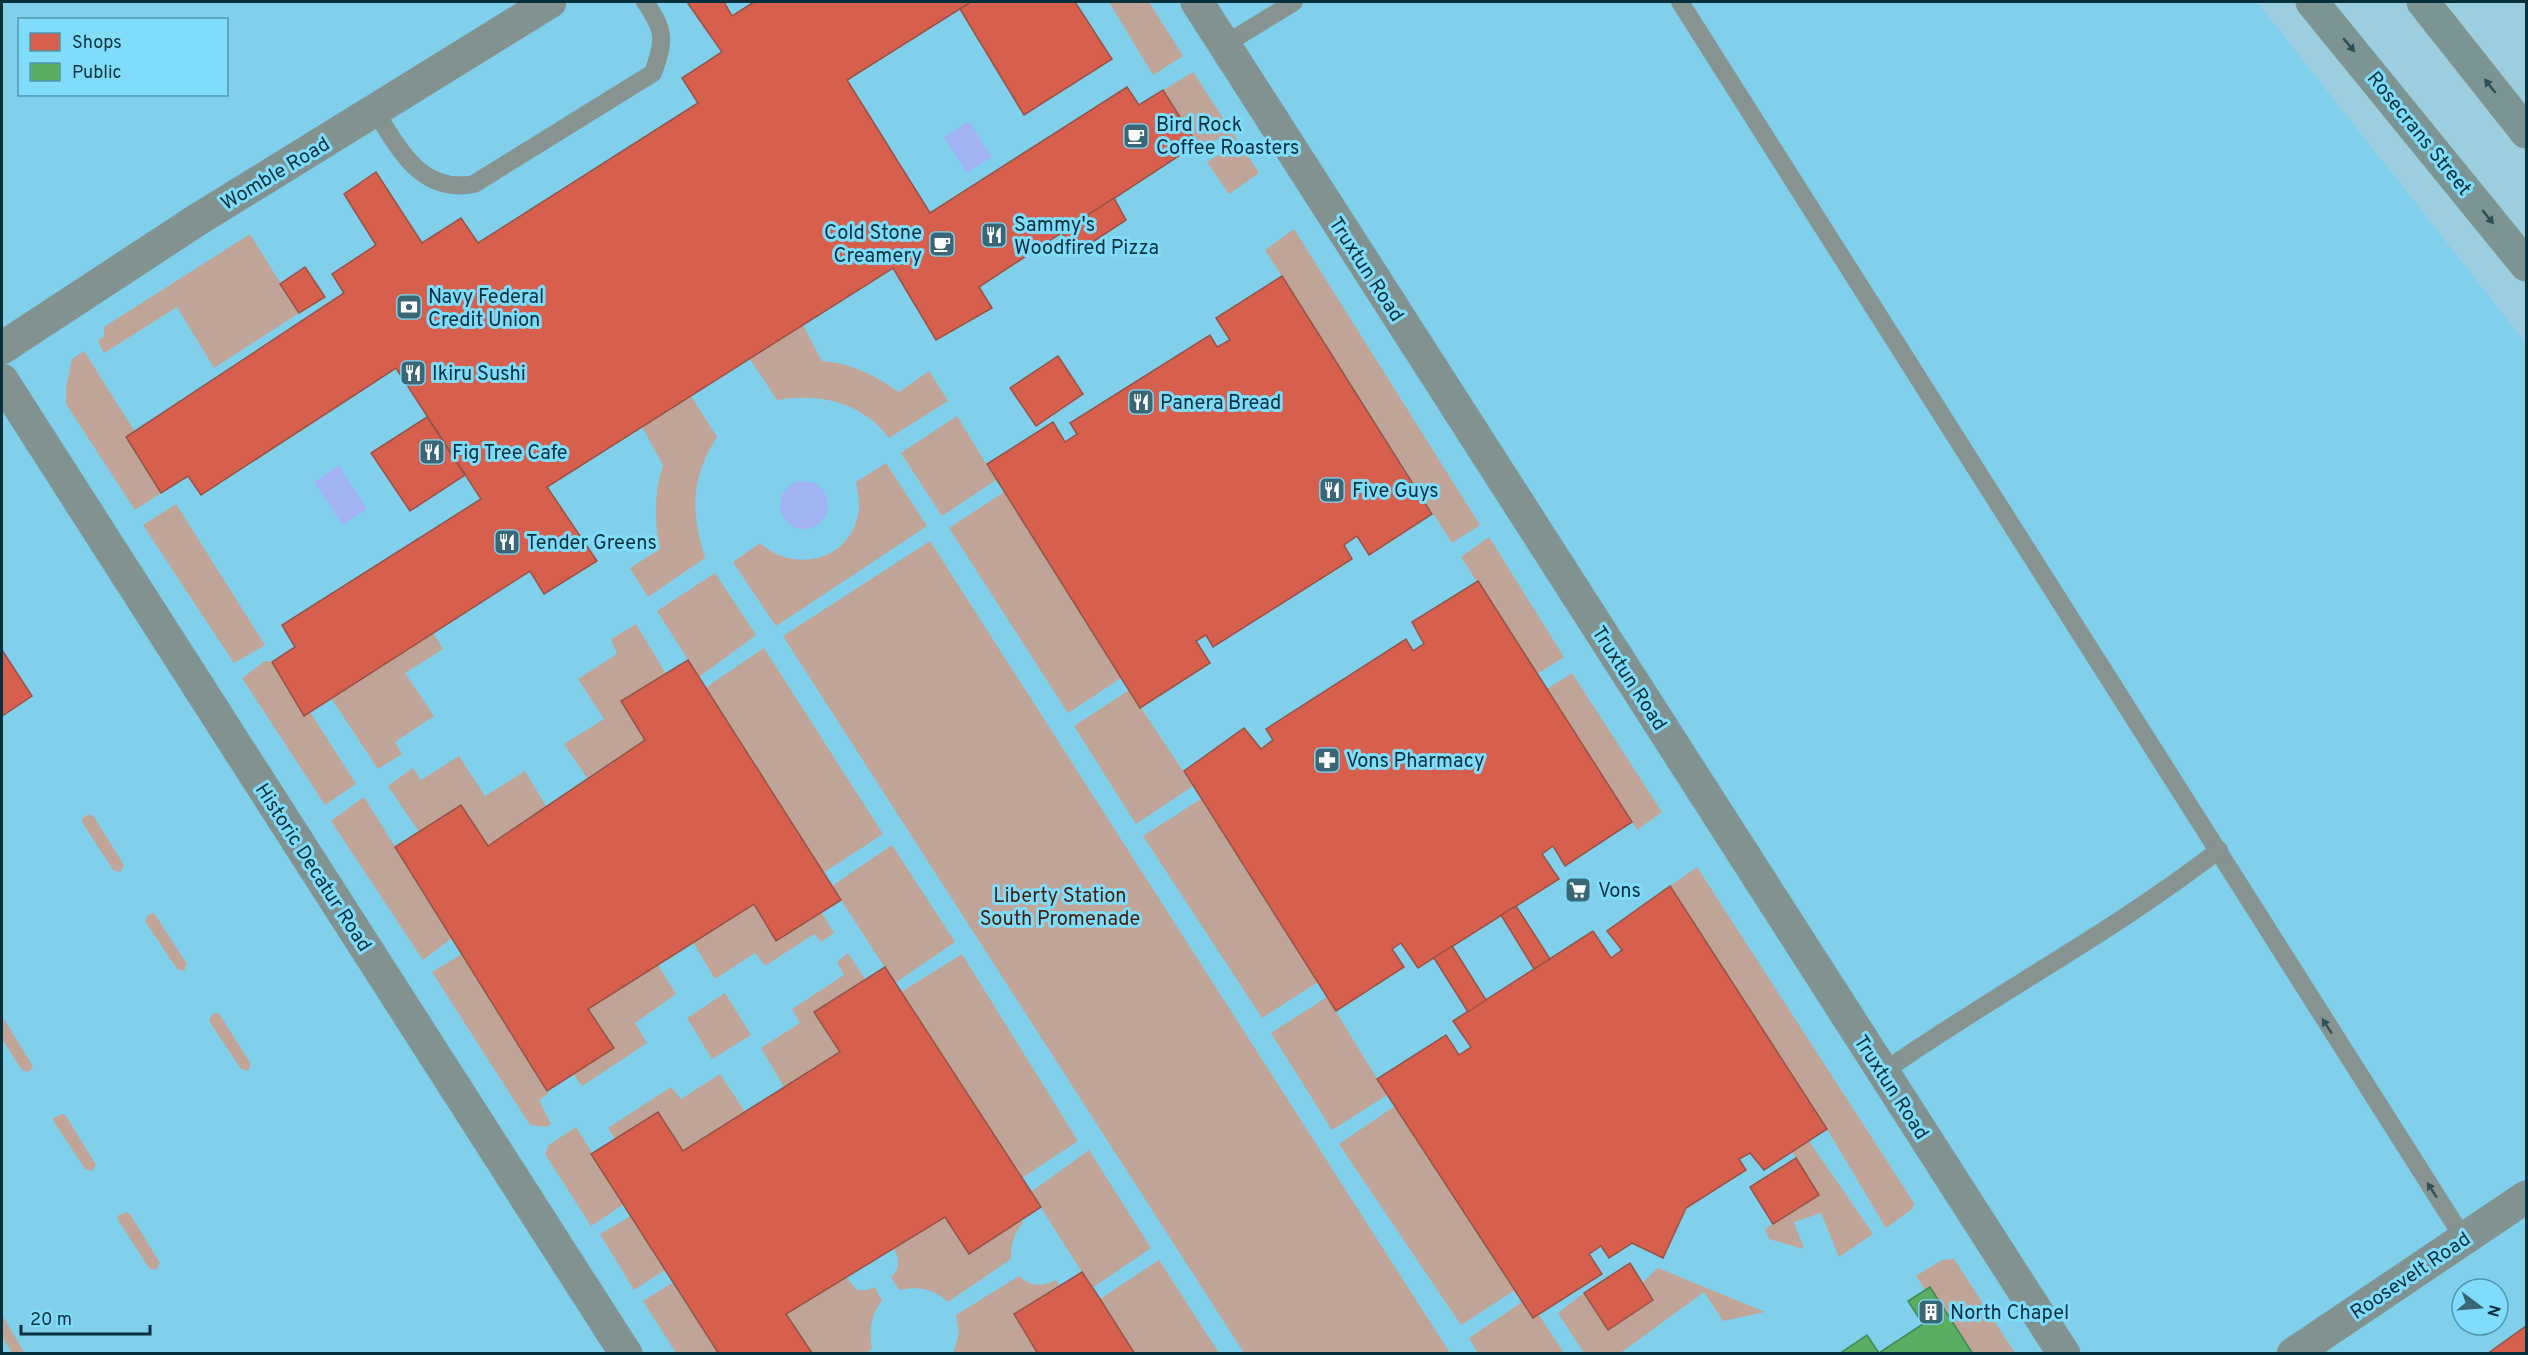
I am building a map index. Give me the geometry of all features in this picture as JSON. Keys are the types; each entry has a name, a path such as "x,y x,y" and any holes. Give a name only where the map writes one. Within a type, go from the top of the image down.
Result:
{"main road":[{"name":"Rosecrans Street","path":"2312,2 2526,265"},
{"path":"2423,2 2526,132"}],"street":[{"name":"Womble Road","path":"2,348 197,220 550,2"},
{"name":"Truxtun Road","path":"1197,2 2064,1353"},
{"name":"Historic Decatur Road","path":"2,380 626,1353"},
{"name":"Roosevelt Road","path":"2293,1353 2526,1197"}],"lane":[{"path":"374,110 411,165 429,179 458,187 474,184 653,73 662,44 660,23 645,2"},
{"path":"1224,45 1294,2"},
{"path":"1680,2 2218,850 2284,959 2464,1239"},
{"path":"1883,1072 1928,1040 2179,880 2218,850"}],"shaded area":[{"path":"2,2 2257,2 2526,343 2526,1353 2,1354"},
{"path":"969,121 992,157 967,173 944,137"},
{"path":"339,465 367,509 342,525 314,482"},
{"path":"804,481 821,488 828,505 821,522 804,529 787,522 780,505 787,488"}],"green space":[{"path":"1109,2 1149,2 1183,56 1153,75"},
{"path":"1193,72 1259,173 1229,194 1207,162 1231,147 1224,135 1200,150 1163,90"},
{"path":"1294,229 1480,525 1452,543 1265,250"},
{"path":"250,234 299,313 214,368 177,307 104,353 98,341 104,336 104,327"},
{"path":"803,325 822,361 843,364 863,371 899,392 929,371 948,401 889,438 866,416 839,403 809,398 777,400 750,359"},
{"path":"84,351 135,432 126,438 161,493 135,510 66,404 66,388 72,359"},
{"path":"691,396 717,437 702,467 696,496 697,526 705,558 648,597 630,568 660,549 656,507 663,465 642,427"},
{"path":"957,416 996,480 942,516 901,453"},
{"path":"886,463 927,526 776,626 733,562 760,543 787,558 801,560 829,554 851,534 857,519 859,505 856,482"},
{"path":"1004,492 1121,678 1068,713 949,528"},
{"path":"176,504 265,645 234,663 143,525"},
{"path":"1489,537 1564,657 1537,674 1461,557"},
{"name":"Liberty Station South Promenade","path":"930,541 1450,1353 1244,1353 783,636"},
{"path":"715,573 756,635 699,677 657,611"},
{"path":"636,624 666,674 621,701 645,740 587,778 564,744 604,719 578,679 617,654 611,639"},
{"path":"433,633 443,649 405,673 434,716 395,742 402,754 378,769 331,698"},
{"path":"764,648 883,834 823,873 705,688"},
{"path":"265,661 272,662 304,715 310,712 356,784 325,805 242,678"},
{"path":"1572,673 1662,812 1637,830 1547,689"},
{"path":"1129,690 1193,786 1136,824 1074,726"},
{"path":"459,756 485,796 525,771 546,806 488,846 461,805 419,832 388,786 413,768 421,780"},
{"path":"364,797 452,938 423,960 331,821"},
{"path":"1201,799 1318,982 1262,1018 1143,836"},
{"path":"90,814 124,865 120,872 113,870 82,822 82,818"},
{"path":"892,845 955,942 895,983 832,886"},
{"path":"1697,867 1914,1203 1912,1209 1886,1228 1827,1129 1670,886"},
{"path":"754,904 776,941 822,913 834,933 821,942 814,934 765,966 755,953 715,979 693,942"},
{"path":"154,913 187,964 184,971 177,969 145,921 148,915"},
{"path":"848,953 865,979 814,1012 840,1052 784,1087 761,1048 800,1023 792,1009 844,975 837,962"},
{"path":"462,954 547,1091 548,1094 539,1100 551,1124 546,1127 530,1125 432,972"},
{"path":"962,954 1078,1141 1022,1178 901,992"},
{"path":"658,965 676,994 635,1023 647,1043 582,1086 573,1074 614,1048 588,1009"},
{"path":"725,993 751,1035 712,1059 687,1018"},
{"path":"1327,997 1387,1095 1332,1130 1271,1033"},
{"path":"217,1013 251,1064 248,1071 241,1069 209,1021 212,1014"},
{"path":"2,1016 33,1066 29,1072 22,1070 2,1039"},
{"path":"720,1074 745,1112 683,1151 658,1113 615,1139 608,1128 671,1087 681,1099"},
{"path":"1395,1106 1515,1290 1461,1325 1339,1144"},
{"path":"62,1114 66,1116 96,1165 92,1171 85,1169 54,1122 53,1118"},
{"path":"576,1127 624,1204 591,1226 545,1154 549,1145"},
{"path":"1809,1141 1873,1234 1839,1257 1821,1213 1794,1222 1804,1249 1769,1239 1765,1229 1819,1195 1792,1152"},
{"path":"1089,1150 1151,1248 1092,1288 1031,1192"},
{"path":"126,1212 130,1214 160,1263 156,1270 149,1268 118,1220 117,1216"},
{"path":"631,1216 665,1270 634,1290 600,1234"},
{"path":"945,1217 969,1253 1021,1220 1023,1223 1013,1240 1011,1259 948,1302 925,1289 899,1290 891,1277 898,1264 894,1249"},
{"path":"1954,1259 2015,1353 1973,1353 1930,1287 1925,1290 1916,1276 1942,1260"},
{"path":"1159,1260 1219,1353 1135,1353 1100,1299"},
{"path":"1658,1268 1765,1312 1723,1321 1704,1292 1619,1354 1584,1353 1558,1313 1584,1293 1608,1330 1653,1301 1642,1283"},
{"path":"1019,1276 1032,1284 1041,1285 1056,1280 1059,1285 1015,1314 1038,1353 953,1354 959,1333 956,1315"},
{"path":"846,1277 857,1290 875,1287 882,1301 871,1324 872,1349 865,1353 810,1353 786,1314"},
{"path":"672,1283 719,1353 676,1353 643,1301"},
{"path":"1522,1302 1533,1318 1539,1315 1564,1353 1478,1353 1469,1338"},
{"path":"2,1315 24,1353 12,1353 2,1337"}],"building: Shops":[{"path":"687,2 724,2 732,16 754,2 971,2 847,80 930,213 1127,87 1139,105 1163,90 1197,144 979,287 992,308 936,340 893,268 547,487 597,561 544,594 530,571 304,716 272,662 295,647 282,625 481,499 396,368 201,495 188,476 161,493 126,437 344,293 332,274 376,245 344,194 376,172 422,243 461,218 478,243 698,103 682,78 722,52"},
{"path":"971,2 1075,2 1112,59 1024,115 960,9"},
{"path":"1114,198 1126,220 1076,253 1061,232"},
{"path":"305,267 325,297 299,313 280,284"},
{"path":"1282,276 1432,514 1369,555 1357,536 1344,545 1352,559 1213,647 1206,635 1196,641 1210,663 1140,708 987,464 1053,422 1065,442 1077,434 1070,423 1210,335 1217,347 1230,340 1216,318"},
{"path":"1058,356 1083,394 1036,426 1010,388"},
{"path":"427,417 465,475 410,511 371,453"},
{"path":"1478,581 1632,822 1565,866 1553,846 1542,854 1559,879 1418,968 1401,943 1392,949 1404,967 1336,1011 1184,771 1244,728 1261,749 1273,740 1266,729 1406,639 1413,651 1424,644 1412,622"},
{"path":"2,650 32,696 2,716"},
{"path":"688,660 841,900 776,941 754,904 588,1009 614,1048 547,1091 395,847 461,805 488,846 645,740 621,701"},
{"path":"1670,886 1827,1129 1764,1170 1750,1153 1739,1159 1746,1170 1686,1208 1663,1258 1632,1243 1609,1258 1601,1246 1589,1254 1602,1274 1533,1318 1377,1079 1446,1035 1459,1055 1471,1047 1453,1021 1593,931 1611,958 1622,950 1607,931"},
{"path":"1516,906 1550,959 1534,969 1501,915"},
{"path":"1452,946 1486,1000 1468,1012 1434,958"},
{"path":"885,967 1041,1207 969,1254 945,1217 786,1314 812,1353 810,1354 719,1354 591,1154 658,1112 683,1151 840,1052 814,1012"},
{"path":"1796,1158 1819,1195 1773,1224 1750,1187"},
{"path":"1630,1263 1653,1300 1608,1330 1584,1293"},
{"path":"1082,1272 1135,1354 1038,1354 1014,1314"},
{"path":"2526,1326 2526,1354 2487,1354"}],"building: Public":[{"name":"North Chapel","path":"1930,1287 1973,1354 1839,1354 1867,1335 1879,1353 1923,1324 1908,1301"}],"place":[{"name":"Bird Rock Coffee Roasters","path":"1136,136"},
{"name":"Sammy's Woodfired Pizza","path":"994,235"},
{"name":"Cold Stone Creamery","path":"942,244"},
{"name":"Navy Federal Credit Union","path":"409,307"},
{"name":"Ikiru Sushi","path":"413,373"},
{"name":"Panera Bread","path":"1141,402"},
{"name":"Fig Tree Cafe","path":"432,452"},
{"name":"Five Guys","path":"1332,490"},
{"name":"Tender Greens","path":"507,542"},
{"name":"Vons Pharmacy","path":"1327,760"},
{"name":"Vons","path":"1578,890"},
{"name":"North Chapel","path":"1931,1312"}]}
